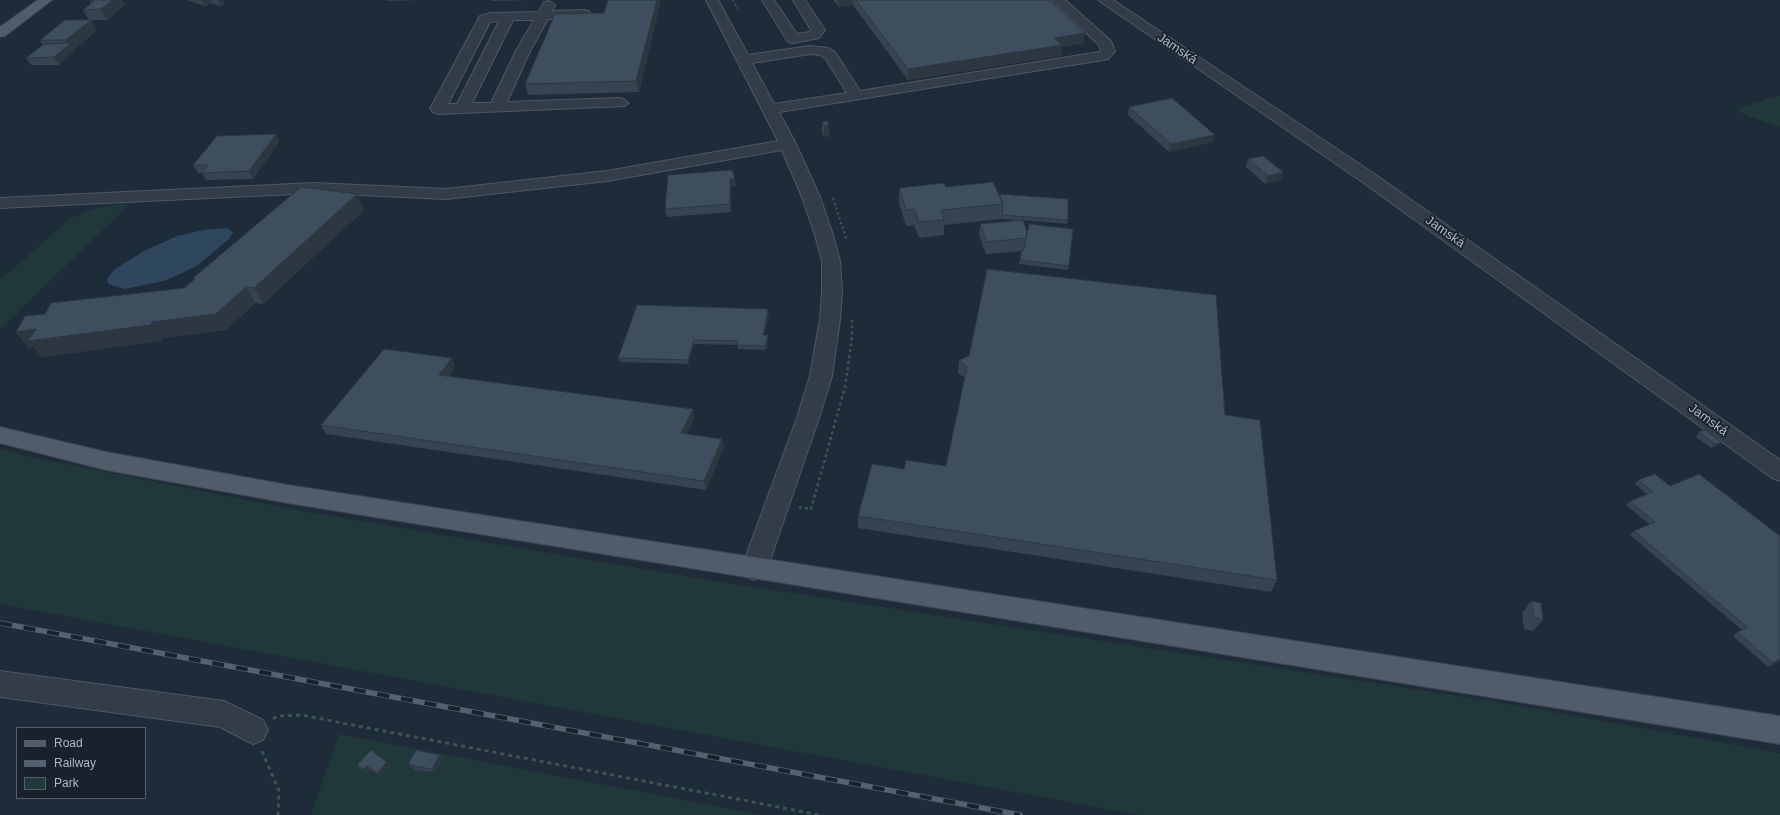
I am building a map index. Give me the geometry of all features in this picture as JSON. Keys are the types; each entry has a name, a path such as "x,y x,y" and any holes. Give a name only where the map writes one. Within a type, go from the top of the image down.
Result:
{"main road":[{"path":"0,33 46,0"},
{"path":"0,435 106,460 288,494 754,569 1780,730"}],"street":[{"path":"462,108 507,52 543,15 551,0"},
{"path":"712,0 788,144 824,235 830,261 832,292 821,376 808,418 754,569"},
{"path":"768,0 793,39 814,35 818,30 799,0"},
{"path":"770,109 1103,56 1108,51 1106,44 1057,0"},
{"name":"Jamská","path":"1104,0 1367,177 1780,472"},
{"path":"596,14 508,16 491,17 485,19 469,53 438,109 620,104"},
{"path":"497,107 507,52 508,16"},
{"path":"744,60 810,50 823,51 830,55 856,96"},
{"path":"469,53 507,52"},
{"path":"0,204 315,188 446,194 607,176 788,144"},
{"path":"0,684 224,714 253,730"}],"path":[{"path":"278,815 279,791 253,730 277,716 301,715 820,815"}],"green space":[{"path":"1780,95 1780,128 1741,113 1738,108"},
{"path":"124,203 129,205 0,329 0,280 71,218 97,208"},
{"path":"0,448 30,457 308,512 714,581 1497,702 1780,753 1780,815 1139,815 0,604"},
{"path":"339,734 762,815 311,815"}],"water":[{"path":"227,228 233,232 230,238 198,265 182,273 164,281 124,289 108,284 107,279 115,269 144,251 177,236 203,230"}],"building":[{"path":"113,0 101,9 83,10 94,1 90,1"},
{"path":"608,0 657,0 636,81 525,84 555,14 604,13"},
{"path":"856,0 1049,0 1085,33 1054,38 1062,45 908,69"},
{"path":"65,20 91,20 66,40 40,40"},
{"path":"71,43 54,57 26,58 44,44"},
{"path":"1172,98 1215,135 1171,144 1129,107"},
{"path":"827,121 829,125 824,126 822,122"},
{"path":"276,134 249,171 202,173 208,165 193,165 217,136"},
{"path":"1263,156 1283,172 1268,176 1248,159"},
{"path":"732,170 735,178 730,179 730,204 665,209 668,175"},
{"path":"993,182 1003,204 941,210 944,220 919,222 915,209 906,210 899,188 944,183 946,187"},
{"path":"301,187 357,194 254,288 246,287 216,314 152,322 150,325 28,341 36,329 16,332 25,316 45,314 51,303 184,288 195,279 193,278"},
{"path":"999,194 1068,199 1068,220 1002,215 1003,204"},
{"path":"1023,220 1027,231 1026,238 987,242 980,224"},
{"path":"1029,224 1073,229 1069,266 1020,260 1022,250 1024,250"},
{"path":"987,269 1216,295 1225,415 1260,420 1277,580 858,516 872,464 904,469 906,460 946,466 967,367 959,360 969,356"},
{"path":"637,305 768,309 763,335 768,335 765,346 737,345 738,341 694,340 688,360 618,358"},
{"path":"384,349 452,358 439,375 693,409 681,433 722,439 704,481 321,425"},
{"path":"1705,430 1721,442 1715,444 1699,432"},
{"path":"1655,474 1670,486 1699,474 1780,536 1780,659 1773,663 1737,632 1748,628 1634,531 1655,522 1630,501 1653,492 1638,480"},
{"path":"1531,601 1541,603 1543,620 1534,617"},
{"path":"371,750 387,762 377,773 367,766 364,769 357,765"},
{"path":"416,750 440,755 432,769 408,764"}],"railway":[{"path":"0,623 1020,815"}]}
